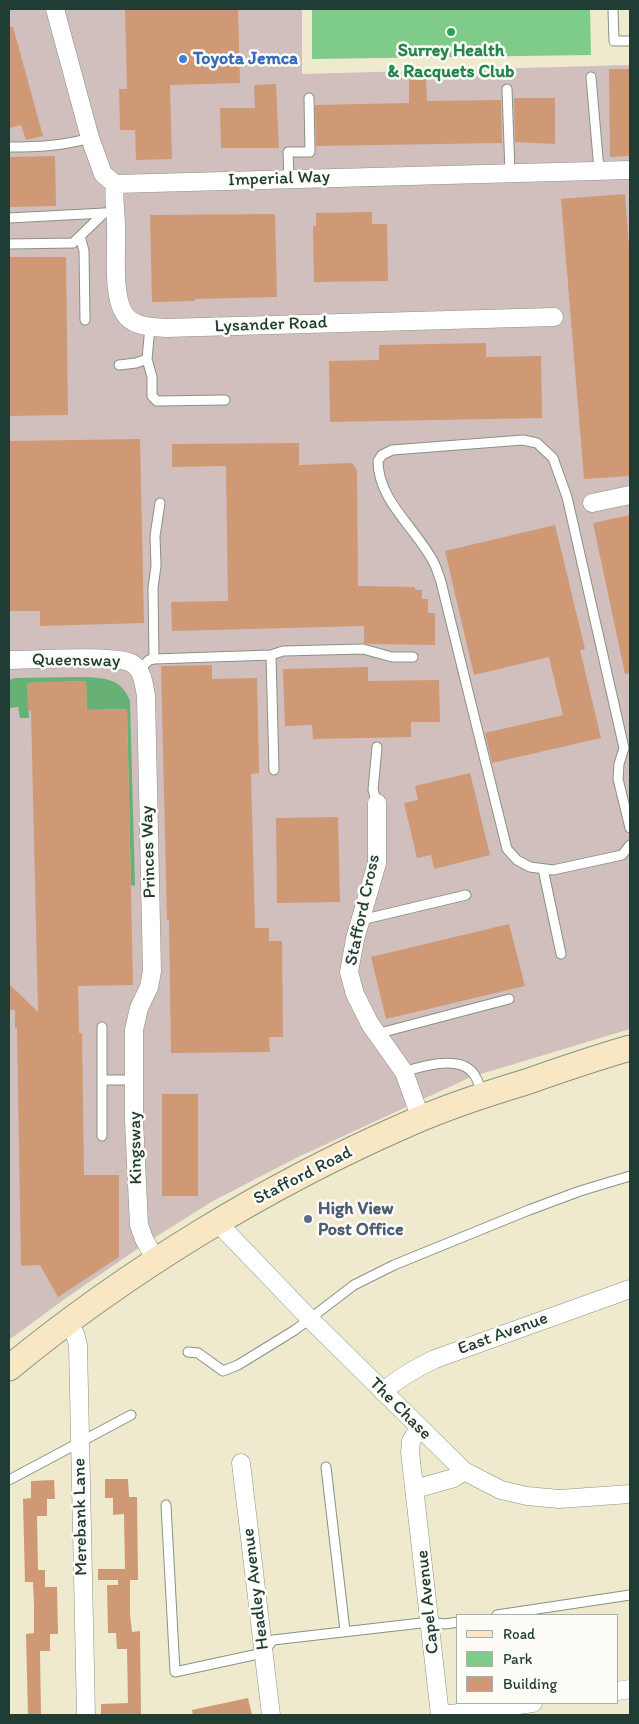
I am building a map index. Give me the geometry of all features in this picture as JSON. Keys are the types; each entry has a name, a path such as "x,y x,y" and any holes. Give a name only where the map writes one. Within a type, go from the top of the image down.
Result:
{"main road":[{"name":"Stafford Road","path":"9,1368 67,1322 156,1261 257,1199 421,1119 483,1096 630,1048"}],"street":[{"path":"54,9 90,138 103,174 115,184"},
{"name":"Imperial Way","path":"115,184 630,170"},
{"name":"Lysander Road","path":"115,184 110,213 118,300 124,314 135,323 150,327 166,328 554,317"},
{"path":"592,503 630,495"},
{"name":"Queensway","path":"9,660 116,659 134,665 140,670"},
{"name":"Princes Way","path":"134,1030 139,1008 149,987 152,971 146,696 140,670"},
{"name":"Stafford Cross","path":"377,803 377,863 355,939 349,972 355,994 370,1024 404,1072 421,1119"},
{"name":"Kingsway","path":"134,1030 134,1122 138,1210 144,1239 156,1261"},
{"name":"The Chase","path":"218,1223 310,1319 464,1471 501,1490 527,1496 559,1498 630,1494"},
{"name":"East Avenue","path":"383,1392 391,1384 411,1371 435,1359 630,1289"},
{"name":"Merebank Lane","path":"67,1322 75,1334 78,1345 86,1715"},
{"name":"Capel Avenue","path":"419,1428 410,1445 442,1715"},
{"name":"Headley Avenue","path":"241,1463 271,1715"},
{"path":"415,1490 454,1478 464,1471"},
{"path":"442,1715 525,1704"}],"lane":[{"path":"613,9 614,41 630,41"},
{"path":"591,77 599,170"},
{"path":"506,89 510,172"},
{"path":"288,179 288,152 310,152 309,98"},
{"path":"9,147 46,146 90,138"},
{"path":"9,218 110,213"},
{"path":"9,244 73,243 110,213"},
{"path":"80,236 84,251 85,320"},
{"path":"150,327 147,359 152,377 152,396 157,401 225,400"},
{"path":"119,365 136,363 147,359"},
{"path":"630,828 618,779 619,764 627,746 567,497 553,458 546,449 537,443 523,440 392,450 382,455 378,461 380,480 387,494 434,563 441,582 507,849 517,860 530,868 553,870 622,855 630,845"},
{"path":"154,659 153,588 156,566 155,536 160,503"},
{"path":"140,670 149,660 154,659 271,656 283,651 363,649 392,657 413,657"},
{"path":"271,656 274,770"},
{"path":"377,747 373,790 377,803"},
{"path":"543,870 562,954"},
{"path":"361,920 466,895"},
{"path":"376,1034 509,999"},
{"path":"102,1027 102,1136"},
{"path":"404,1072 448,1062 456,1064 474,1073 483,1096"},
{"path":"102,1080 135,1080"},
{"path":"188,1352 198,1353 223,1371 262,1350 310,1319 354,1285 394,1265 529,1210 580,1191 630,1176"},
{"path":"9,1480 131,1415"},
{"path":"326,1467 344,1631"},
{"path":"166,1505 175,1672 263,1653 273,1640 430,1622 445,1624 456,1622"},
{"path":"504,1614 630,1595"}],"shaded area":[{"path":"9,9 302,9 302,74 630,65 630,1029 471,1077 296,1158 213,1201 146,1243 9,1340"}],"green space":[{"name":"Surrey Health & Racquets Club","path":"312,9 590,9 591,55 312,59"},
{"path":"81,677 110,680 122,687 130,701 135,886 131,885 127,709 87,710 86,681 27,683 29,718 20,718 18,707 9,708 9,680 15,678"}],"building":[{"path":"125,9 238,9 240,83 170,85 172,159 136,160 135,130 120,130 119,89 127,89"},
{"path":"9,27 13,27 43,136 26,140 21,125 9,128"},
{"path":"609,69 630,69 630,156 610,157"},
{"path":"409,79 426,79 427,101 501,100 502,143 316,146 315,105 409,103"},
{"path":"276,84 279,148 221,148 220,108 255,108 254,85"},
{"path":"515,98 555,98 555,144 515,142"},
{"path":"55,156 56,206 9,207 9,157"},
{"path":"625,194 630,260 630,476 584,479 561,199"},
{"path":"372,212 372,224 387,224 388,281 314,282 313,226 316,226 316,213"},
{"path":"275,214 277,297 152,302 150,215"},
{"path":"9,257 66,257 68,415 9,416"},
{"path":"486,343 486,357 541,356 542,418 330,422 329,361 379,360 379,345"},
{"path":"140,439 144,623 40,626 40,611 9,611 9,441"},
{"path":"299,443 299,465 352,463 357,470 358,586 415,587 415,590 422,590 422,599 428,599 428,613 435,613 435,645 364,643 364,626 172,631 171,602 228,601 226,466 172,467 172,444"},
{"path":"630,515 630,673 625,674 593,523"},
{"path":"555,525 585,649 580,650 601,738 492,763 485,733 563,715 549,657 474,675 445,551"},
{"path":"212,665 212,679 257,678 259,773 251,774 255,928 269,928 269,941 282,941 283,1037 269,1037 270,1052 171,1053 161,666"},
{"path":"368,667 368,681 439,680 440,722 411,722 411,737 313,739 312,725 285,726 283,669"},
{"path":"86,681 87,710 127,709 133,985 78,986 79,1033 82,1033 84,1175 119,1175 119,1257 58,1297 40,1265 21,1266 17,1028 15,1028 15,1010 9,1010 9,984 38,1012 31,711 28,711 27,683"},
{"path":"470,773 490,855 434,869 431,855 417,858 404,803 418,800 415,786"},
{"path":"338,817 340,902 277,903 276,818"},
{"path":"509,924 525,986 386,1019 371,957"},
{"path":"162,1094 198,1094 198,1196 162,1196"},
{"path":"105,1479 128,1479 129,1497 137,1497 138,1580 130,1580 130,1614 132,1632 140,1631 141,1715 101,1715 101,1704 128,1703 127,1649 117,1649 116,1633 108,1633 107,1585 118,1585 118,1580 98,1580 98,1569 125,1569 124,1514 113,1515 113,1498 105,1498"},
{"path":"54,1480 55,1499 47,1499 47,1516 37,1516 38,1570 45,1570 45,1587 57,1587 58,1634 50,1634 50,1651 40,1651 41,1715 28,1715 26,1634 34,1633 34,1606 33,1582 25,1582 23,1499 31,1498 31,1481"},
{"path":"248,1698 252,1715 193,1715 192,1710"}],"place":[{"name":"Surrey Health & Racquets Club","path":"451,32"},
{"name":"Toyota Jemca","path":"183,59"},
{"name":"High View Post Office","path":"308,1219"}]}
